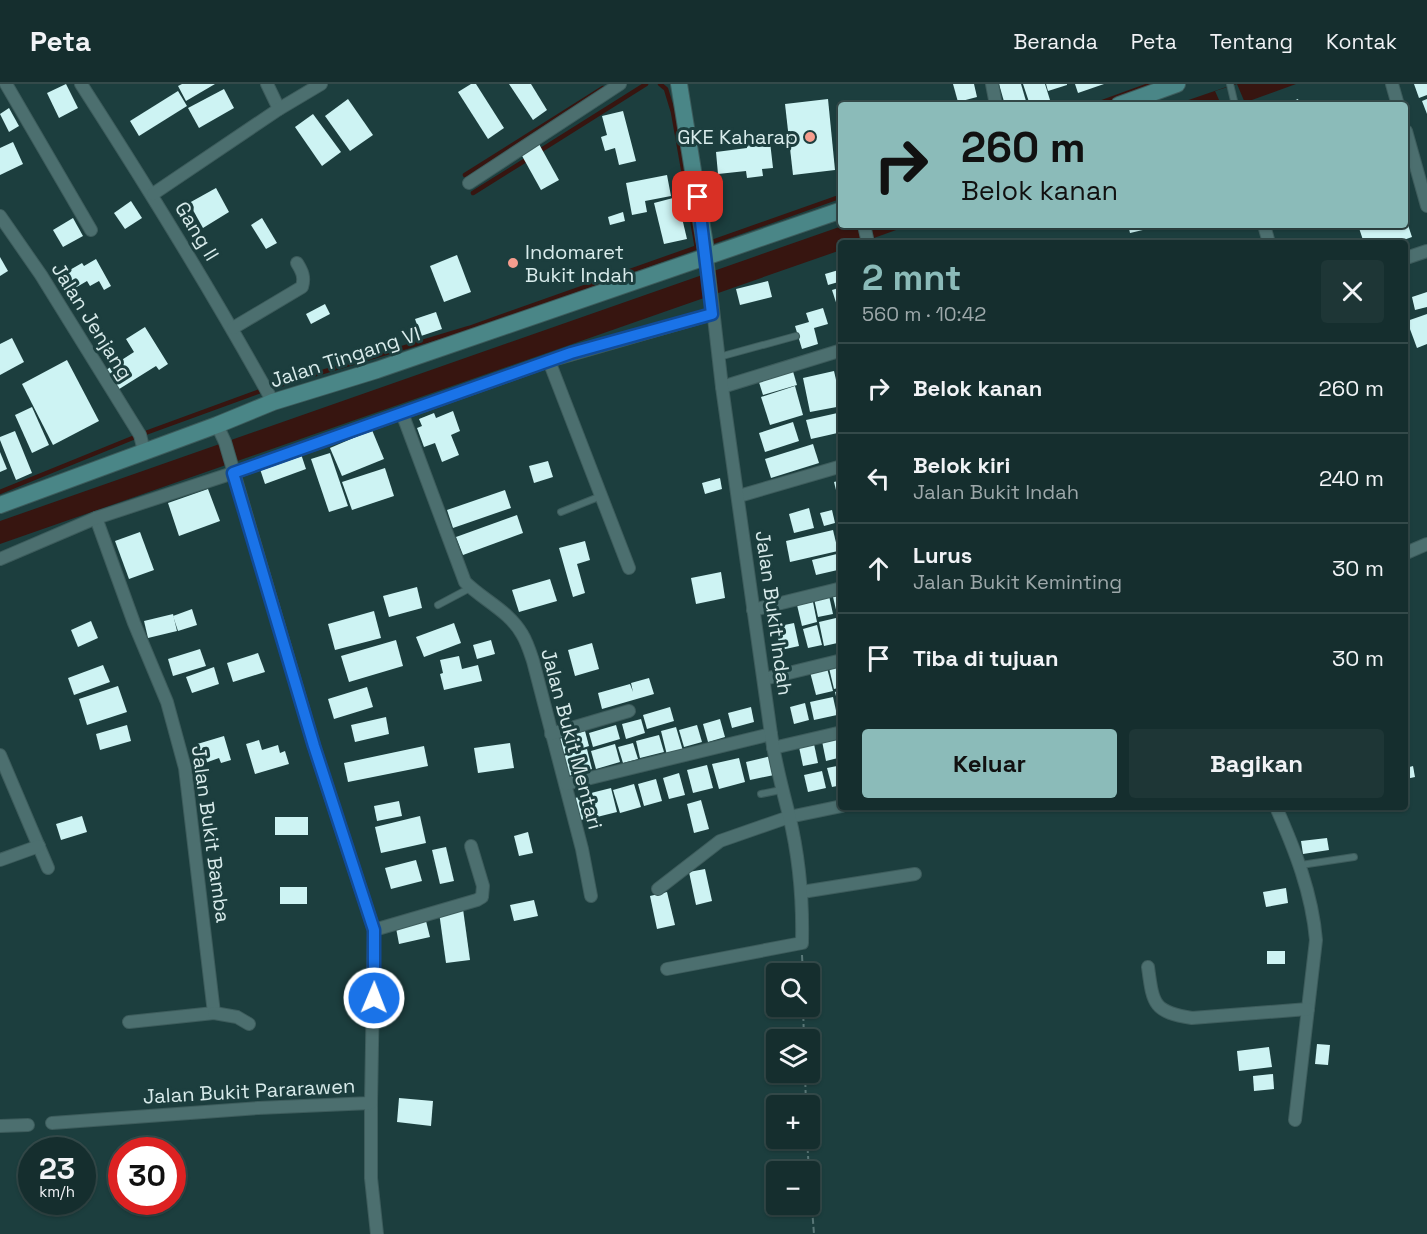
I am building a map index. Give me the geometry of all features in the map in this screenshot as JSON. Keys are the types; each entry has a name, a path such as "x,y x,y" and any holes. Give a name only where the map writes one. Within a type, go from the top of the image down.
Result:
{"main road":[{"path":"679,84 707,265"},
{"path":"1134,102 1177,84"},
{"name":"Jalan Tingang VI","path":"0,504 217,425 273,402 707,265 838,212"}],"street":[{"path":"0,88 6,84 91,230"},
{"name":"Gang II","path":"81,84 153,194 233,328 273,402"},
{"path":"267,84 279,109"},
{"path":"153,194 279,109 321,84"},
{"path":"469,183 620,84"},
{"path":"992,84 995,102"},
{"path":"1392,84 1397,102"},
{"path":"1408,137 1427,206"},
{"name":"Jalan Jenjang","path":"2,224 41,274 140,435 144,451"},
{"path":"1408,257 1427,250"},
{"path":"233,328 302,287 304,280 297,262"},
{"name":"Jalan Bukit Indah","path":"707,265 773,748 781,790 789,816 802,892 802,943"},
{"path":"0,559 96,518 232,468 402,413 549,361 712,314"},
{"path":"722,387 838,351"},
{"path":"549,361 629,568"},
{"name":"Jalan Bukit Mentari","path":"402,413 465,582 508,617 522,633 533,661 566,784 591,896"},
{"name":"Jalan Bukit Pararawen","path":"52,1123 258,1108 371,1103 374,930 314,746 225,442 217,425"},
{"path":"739,496 838,467"},
{"name":"Jalan Bukit Bamba","path":"96,518 134,623 167,702 185,768 214,1012"},
{"path":"1408,552 1427,544"},
{"path":"753,610 838,589"},
{"path":"764,680 838,661"},
{"path":"551,734 629,711"},
{"path":"773,748 838,733"},
{"path":"566,784 771,734"},
{"path":"0,755 48,868"},
{"path":"658,889 720,841 789,816 838,807"},
{"path":"1277,810 1301,864 1314,919 1316,940 1295,1120"},
{"path":"0,860 39,846"},
{"path":"374,930 482,897 483,886 471,846"},
{"path":"802,892 915,874"},
{"path":"667,969 802,943"},
{"path":"1148,967 1152,997 1159,1007 1174,1015 1192,1018 1308,1009"},
{"path":"129,1022 214,1012 237,1017 249,1024"},
{"path":"371,1103 371,1178 377,1234"},
{"path":"0,1126 28,1125"}],"lane":[{"path":"1230,85 1234,102"},
{"path":"719,357 796,336"},
{"path":"561,512 601,495"},
{"path":"438,605 471,588"},
{"path":"761,794 781,790"},
{"path":"1301,864 1354,857"}],"path":[{"path":"802,943 802,963"},
{"path":"813,1215 814,1234"}],"shaded area":[{"path":"1235,84 1296,84 1246,102 1183,102"},
{"path":"838,227 902,228 868,240 838,240 838,251 0,544 0,521"}],"pier":[{"path":"1237,84 1245,102 1218,102 1215,91"}],"building":[{"path":"66,84 78,108 59,118 47,93"},
{"path":"215,84 186,101 178,86"},
{"path":"471,84 476,84 504,128 488,139 458,92"},
{"path":"509,84 531,84 547,110 533,120"},
{"path":"953,84 974,84 977,97 958,102"},
{"path":"999,84 1021,84 1026,101 1004,102"},
{"path":"1023,84 1045,84 1050,100 1029,102"},
{"path":"1046,84 1067,84 1067,85 1048,91"},
{"path":"1075,84 1104,84 1078,93"},
{"path":"1414,84 1427,84 1427,95 1419,98"},
{"path":"224,89 234,108 199,128 188,108"},
{"path":"178,91 187,106 139,136 130,121"},
{"path":"348,99 373,135 350,151 325,116"},
{"name":"GKE Kaharap","path":"828,99 835,170 793,175 785,104"},
{"path":"1427,99 1427,114 1422,101"},
{"path":"9,108 19,126 9,132 0,114"},
{"path":"623,111 636,161 619,165 615,148 605,151 601,137 607,135 602,116"},
{"path":"313,114 341,152 322,166 295,127"},
{"path":"769,133 773,168 762,169 763,176 747,178 746,171 718,174 716,152 747,148 746,136"},
{"path":"13,142 23,164 0,175 0,148"},
{"path":"539,144 559,180 541,190 521,154"},
{"path":"667,175 671,196 645,201 647,212 632,215 626,183"},
{"path":"216,188 229,212 203,228 189,203"},
{"path":"677,197 687,239 664,244 654,203"},
{"path":"131,201 142,218 125,229 114,213"},
{"path":"623,212 625,221 610,225 608,217"},
{"path":"73,218 83,236 63,247 53,230"},
{"path":"262,218 277,243 266,249 251,225"},
{"path":"1408,225 1412,237 1404,240 1363,240 1359,228 1408,228"},
{"path":"1129,228 1151,228 1130,233"},
{"path":"457,255 471,292 444,302 430,266"},
{"path":"0,257 8,271 0,276"},
{"path":"96,259 111,286 104,290 99,281 90,286 87,281 70,291 61,275 82,263 84,266"},
{"path":"838,270 838,282 828,285 825,274"},
{"path":"768,281 772,297 740,305 736,289"},
{"path":"838,288 838,309 832,290"},
{"path":"1427,292 1427,307 1415,310 1412,297"},
{"path":"325,304 330,314 311,324 306,314"},
{"path":"823,308 828,324 814,328 818,344 802,349 795,326 809,322 806,313"},
{"path":"436,312 442,329 421,336 415,319"},
{"path":"1427,314 1427,344 1417,348 1408,321"},
{"path":"145,327 168,364 159,370 156,366 116,391 103,372 134,352 126,339"},
{"path":"12,338 24,362 0,375 0,344"},
{"path":"67,360 99,421 53,445 22,384"},
{"path":"792,368 797,385 763,395 758,379"},
{"path":"834,371 838,388 838,407 810,412 803,378"},
{"path":"795,386 803,415 770,425 761,397"},
{"path":"32,407 49,445 32,453 15,415"},
{"path":"453,411 460,431 451,435 459,455 442,462 435,443 424,447 417,428 422,426 419,419 434,413 436,418"},
{"path":"838,413 838,433 811,439 806,420"},
{"path":"793,422 799,441 765,452 759,433"},
{"path":"372,430 384,459 342,476 330,448"},
{"path":"15,431 32,473 16,480 0,440 0,437"},
{"path":"813,444 819,463 771,478 765,459"},
{"path":"300,451 306,469 265,484 259,466"},
{"path":"0,452 7,469 0,472"},
{"path":"330,453 348,506 329,512 311,459"},
{"path":"548,461 553,477 534,483 529,466"},
{"path":"385,468 394,496 352,510 342,482"},
{"path":"720,478 722,489 705,494 702,483"},
{"path":"838,481 838,494 837,494 834,482"},
{"path":"208,489 220,521 179,536 168,503"},
{"path":"505,490 511,508 453,528 447,510"},
{"path":"809,508 814,528 794,533 789,514"},
{"path":"832,510 835,523 824,526 820,513"},
{"path":"517,515 523,533 463,555 456,537"},
{"path":"833,530 838,551 790,562 786,541"},
{"path":"140,532 154,570 129,579 115,541"},
{"path":"585,541 590,560 577,564 585,593 573,597 559,548"},
{"path":"838,554 838,570 816,575 812,560"},
{"path":"721,572 725,598 696,604 691,578"},
{"path":"550,579 557,601 519,612 512,590"},
{"path":"417,587 422,608 389,617 383,596"},
{"path":"828,591 833,614 818,617 813,594"},
{"path":"838,596 838,618 833,597"},
{"path":"813,602 817,622 802,626 797,605"},
{"path":"192,609 197,625 178,631 173,616"},
{"path":"374,611 381,638 335,650 328,624"},
{"path":"173,614 177,631 148,638 144,621"},
{"path":"836,618 838,643 824,646 819,622"},
{"path":"91,621 98,638 78,647 71,630"},
{"path":"454,623 461,643 424,657 416,637"},
{"path":"794,623 799,646 781,650 775,627"},
{"path":"817,625 822,645 808,648 803,629"},
{"path":"396,640 403,666 349,682 341,656"},
{"path":"491,640 495,654 477,659 473,645"},
{"path":"592,643 599,669 575,676 568,650"},
{"path":"200,649 206,666 173,676 168,659"},
{"path":"258,653 265,672 233,682 227,663"},
{"path":"459,656 462,669 478,665 482,681 444,690 440,674 443,673 440,660"},
{"path":"826,664 833,691 816,695 809,668"},
{"path":"103,665 110,682 74,695 68,678"},
{"path":"838,666 838,688 834,689 829,668"},
{"path":"214,667 219,684 192,693 186,677"},
{"path":"649,678 654,694 602,709 598,693 630,684 633,692 631,683"},
{"path":"118,686 127,712 87,725 79,699"},
{"path":"367,687 373,707 334,719 328,699"},
{"path":"833,697 837,715 814,720 810,702"},
{"path":"805,703 809,720 794,724 790,707"},
{"path":"670,707 674,721 647,729 643,715"},
{"path":"751,707 754,722 732,728 728,713"},
{"path":"386,717 389,734 355,742 351,725"},
{"path":"641,719 645,733 626,739 622,724"},
{"path":"720,719 725,737 708,742 703,724"},
{"path":"127,725 131,741 100,750 96,734"},
{"path":"616,725 620,739 593,747 589,733"},
{"path":"697,725 702,742 684,747 679,730"},
{"path":"676,727 683,751 667,755 661,731"},
{"path":"585,731 589,746 560,755 555,740"},
{"path":"659,735 664,752 640,758 636,741"},
{"path":"224,736 231,760 221,763 219,758 205,763 202,755 197,756 194,745"},
{"path":"838,737 838,758 826,761 822,741"},
{"path":"259,740 262,750 278,745 280,753 285,751 289,764 255,774 246,744"},
{"path":"510,743 514,768 478,773 474,748"},
{"path":"633,743 638,759 623,763 618,747"},
{"path":"615,744 620,762 596,769 591,751"},
{"path":"814,744 818,763 803,766 799,747"},
{"path":"424,746 428,766 348,782 344,763"},
{"path":"587,749 592,769 565,777 560,757"},
{"path":"775,755 779,774 750,780 746,762"},
{"path":"739,758 745,782 719,789 712,764"},
{"path":"707,765 713,788 693,793 687,770"},
{"path":"838,766 838,786 832,787 827,768"},
{"path":"1413,766 1415,777 1408,779 1408,767"},
{"path":"822,771 826,788 808,792 804,775"},
{"path":"679,773 685,795 669,799 663,778"},
{"path":"656,779 662,801 644,806 638,784"},
{"path":"634,784 641,807 620,813 613,790"},
{"path":"611,788 617,812 597,817 591,793"},
{"path":"591,794 596,816 577,821 571,799"},
{"path":"701,800 709,829 694,833 687,804"},
{"path":"399,801 402,816 377,821 374,806"},
{"path":"82,816 87,832 61,840 56,824"},
{"path":"420,816 426,843 381,853 375,827"},
{"path":"275,817 308,817 308,835 275,835"},
{"path":"528,832 533,853 519,856 514,836"},
{"path":"1327,838 1329,850 1303,854 1301,841"},
{"path":"446,847 454,881 440,884 432,850"},
{"path":"416,860 422,881 391,889 385,868"},
{"path":"705,869 712,901 696,905 689,872"},
{"path":"280,887 307,887 307,904 280,904"},
{"path":"1286,888 1288,903 1266,907 1263,892"},
{"path":"667,892 675,925 657,929 650,896"},
{"path":"534,900 538,916 514,921 510,905"},
{"path":"463,909 470,960 446,963 439,912"},
{"path":"426,921 430,937 399,944 396,928"},
{"path":"1267,951 1285,951 1285,964 1267,964"},
{"path":"1317,1044 1330,1045 1328,1065 1315,1064"},
{"path":"1269,1047 1272,1067 1239,1071 1237,1051"},
{"path":"1273,1074 1274,1089 1254,1091 1253,1076"},
{"path":"399,1098 433,1101 431,1126 397,1122"}],"waterway":[{"path":"538,152 646,84"},
{"path":"660,84 666,89 673,112 697,248"},
{"path":"1102,102 1152,84"},
{"path":"465,175 603,88"},
{"path":"473,193 529,158"},
{"path":"0,492 140,435 266,389 469,328 838,197"}],"place":[{"name":"GKE Kaharap","path":"810,137"},
{"name":"Indomaret Bukit Indah","path":"513,263"}],"route":[{"path":"374,998 374,930 314,746 233,473 571,353 712,314 707,257 698,197"}]}
